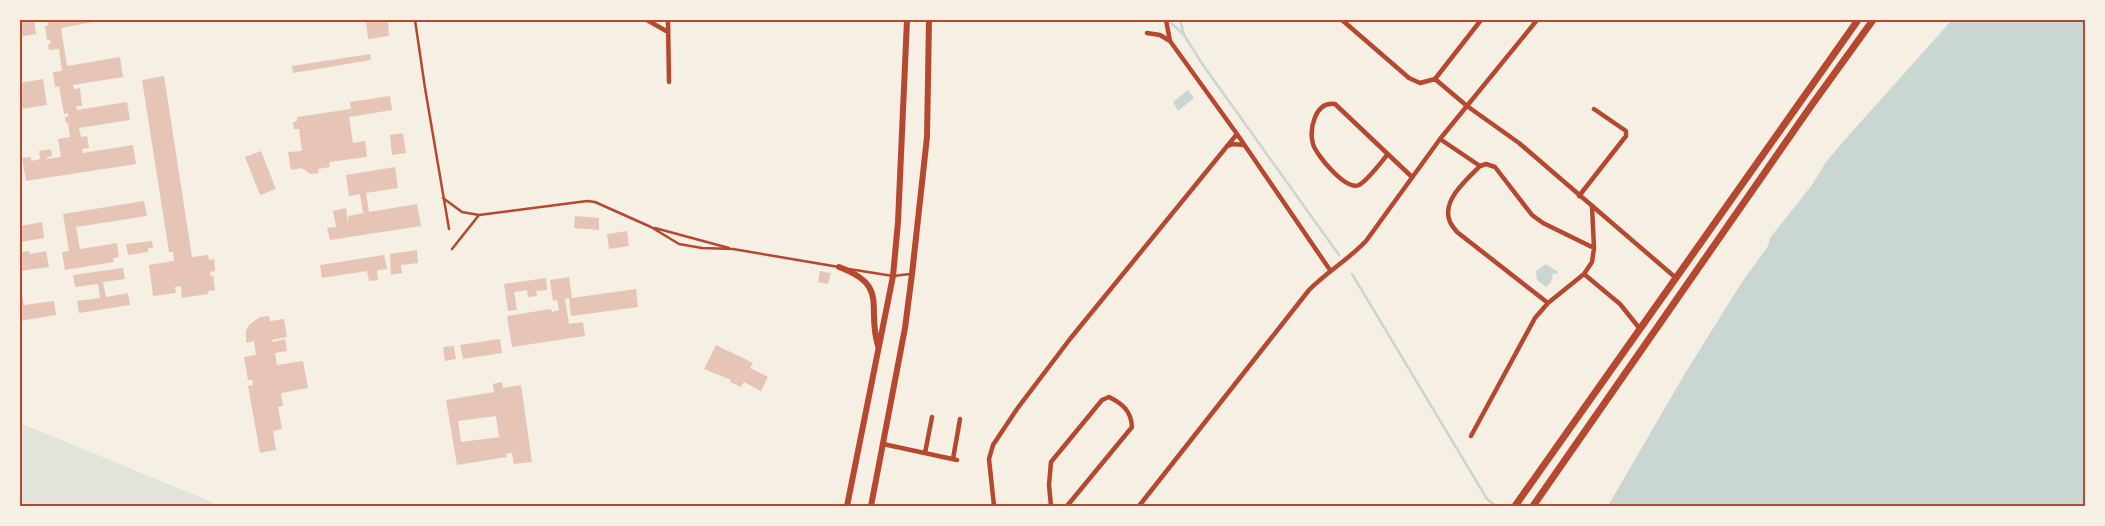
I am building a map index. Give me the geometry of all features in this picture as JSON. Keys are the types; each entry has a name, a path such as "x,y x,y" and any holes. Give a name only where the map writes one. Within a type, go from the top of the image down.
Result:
{"main road":[{"path":"847,506 892,276 898,222 907,20"},
{"path":"871,506 905,328 912,274 927,137 929,20"},
{"path":"1515,506 1858,20"},
{"path":"1534,506 1873,20"},
{"path":"839,267 864,279 870,287 873,295 875,334 879,347"}],"street":[{"path":"647,20 668,32"},
{"path":"668,20 669,82"},
{"path":"1166,20 1170,41"},
{"path":"1342,20 1409,78 1420,83 1428,83 1435,79 1481,20"},
{"path":"1139,506 1293,310 1330,270 1366,241 1440,139 1537,20"},
{"path":"1147,33 1170,41 1245,145 1330,270"},
{"path":"1435,79 1467,106 1519,144 1676,278"},
{"path":"1388,154 1360,184 1353,186 1345,183 1319,156 1312,143 1318,109 1324,104 1334,104 1388,154 1412,177"},
{"path":"1579,196 1626,136 1626,131 1594,109"},
{"path":"994,506 989,452 1017,408 1070,338 1237,134"},
{"path":"1440,139 1480,166"},
{"path":"1222,150 1233,144 1245,145"},
{"path":"1548,303 1457,232 1448,218 1450,203 1453,197 1480,166 1490,164 1495,167 1528,210 1543,223 1594,248"},
{"path":"1471,436 1525,334 1536,318 1548,303 1584,274 1592,262 1594,248 1592,207"},
{"path":"1584,274 1620,304 1640,329"},
{"path":"1051,506 1049,485 1051,462 1102,400 1109,398 1120,402 1132,418 1132,427 1067,506"},
{"path":"925,453 932,417"},
{"path":"883,444 955,460 960,420"}],"lane":[{"path":"416,20 449,229"},
{"path":"443,198 462,212 479,215 588,201 595,202 651,227 679,244 702,248 733,249"},
{"path":"452,249 479,215"},
{"path":"651,227 733,249 892,276 912,274"}],"shaded area":[{"path":"1952,20 2085,20 2085,506 1608,506 1684,375 1740,285 1768,246 1770,238 1812,185 1826,162"},
{"path":"1188,90 1194,98 1178,111 1173,102"},
{"path":"1546,264 1558,272 1557,274 1553,273 1551,282 1546,287 1537,280 1536,271"},
{"path":"20,423 214,503 212,506 20,506"}],"building":[{"path":"20,20 34,20 36,34 20,37"},
{"path":"47,20 104,20 61,28 67,66 120,57 123,77 73,85 74,89 80,88 82,106 76,106 77,110 127,102 130,120 79,128 81,137 87,136 89,148 82,149 83,153 133,145 136,164 26,181 22,158 31,157 31,161 40,159 39,151 51,149 52,156 47,157 47,159 61,157 58,139 70,137 65,117 68,117 68,113 64,114 59,86 55,87 53,72 62,71 59,49 49,50 48,44 51,43 50,40 47,40 45,26 48,25"},
{"path":"366,20 388,20 389,36 368,39"},
{"path":"370,54 371,60 293,73 292,66"},
{"path":"164,76 192,257 208,255 209,260 214,259 215,271 210,272 210,276 213,275 215,290 208,291 208,294 182,298 181,286 175,287 176,293 153,296 149,265 174,261 173,252 169,252 142,80"},
{"path":"43,79 47,105 20,109 20,83"},
{"path":"390,96 392,110 349,117 353,143 365,141 367,157 329,162 330,167 318,169 319,173 310,174 302,168 291,170 288,152 302,151 299,129 294,129 293,122 297,121 297,117 351,109 350,102"},
{"path":"403,133 406,153 392,155 390,135"},
{"path":"261,151 276,189 260,195 245,157"},
{"path":"395,167 398,188 366,193 369,212 417,204 421,226 330,240 327,228 336,227 333,211 346,208 348,225 348,216 363,213 360,194 349,196 346,175"},
{"path":"144,201 147,216 76,227 80,249 117,243 119,257 113,258 114,262 65,270 62,252 69,251 63,214"},
{"path":"575,216 599,218 599,230 574,228"},
{"path":"42,222 44,238 20,242 20,226"},
{"path":"627,231 629,246 609,249 607,234"},
{"path":"152,241 153,248 148,248 148,252 128,255 126,244"},
{"path":"417,250 418,263 401,265 402,273 391,275 390,254"},
{"path":"29,251 30,254 46,251 49,267 20,271 20,252"},
{"path":"384,255 387,269 377,270 378,280 369,281 367,271 322,278 320,265"},
{"path":"123,268 125,279 103,282 106,297 128,293 130,305 79,313 77,301 100,298 98,284 75,287 73,275"},
{"path":"820,271 831,273 828,284 818,282"},
{"path":"569,277 572,298 636,289 638,307 571,316 569,298 565,299 569,324 583,322 585,336 512,347 507,316 551,309 552,312 559,310 557,300 553,301 550,280"},
{"path":"546,278 547,290 536,291 537,296 528,297 527,290 514,292 517,310 508,311 504,284"},
{"path":"20,283 24,305 54,301 56,315 20,321"},
{"path":"269,316 270,321 284,319 287,337 272,340 273,342 285,339 287,351 275,353 277,365 303,361 308,388 281,393 283,406 278,407 282,429 273,431 276,450 260,453 248,386 253,385 252,380 248,380 244,357 256,355 254,341 246,343 246,331 249,325 260,317"},
{"path":"500,339 502,353 463,359 460,345"},
{"path":"716,345 753,363 750,368 768,377 761,391 744,382 741,387 730,382 731,380 704,369"},
{"path":"454,346 456,359 445,361 443,347"},
{"path":"502,382 503,388 521,385 532,462 514,464 512,453 506,454 507,457 457,465 446,400 494,392 493,384","holes":["496,416 499,437 461,442 458,421"]}],"waterway":[{"path":"1168,20 1184,35 1203,65 1339,255"},
{"path":"1180,20 1184,35"},
{"path":"1352,274 1487,499 1496,506"}]}
